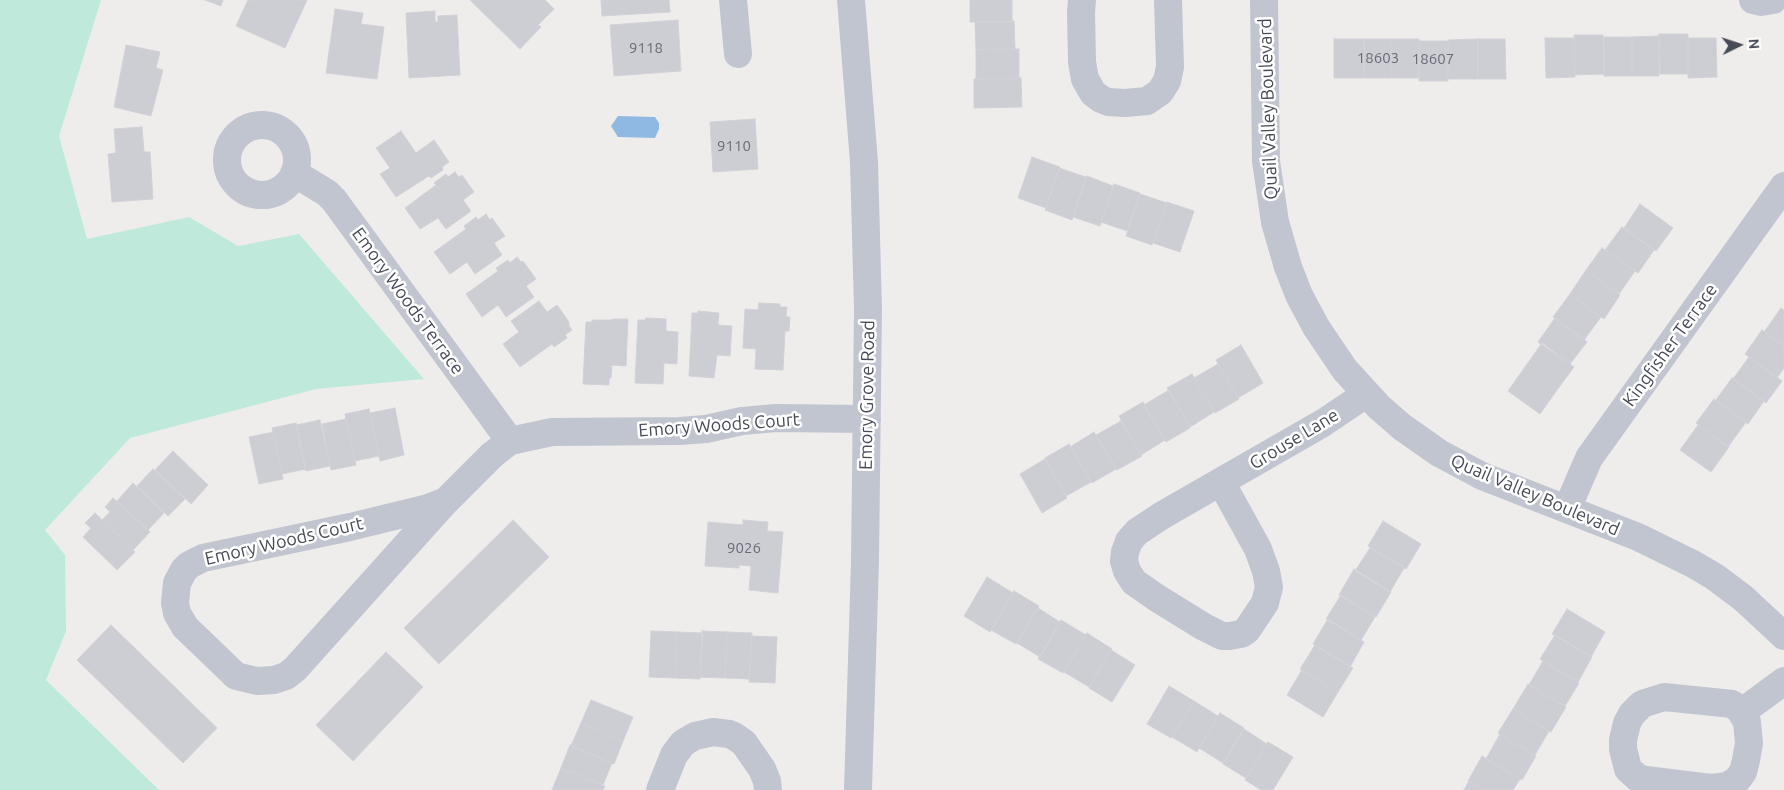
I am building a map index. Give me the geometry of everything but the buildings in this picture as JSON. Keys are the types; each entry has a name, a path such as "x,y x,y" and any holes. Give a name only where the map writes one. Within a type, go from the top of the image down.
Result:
{"street":[{"path":"733,0 738,54"},
{"name":"Emory Grove Road","path":"851,0 862,114 867,209 868,309 858,790"},
{"path":"1082,0 1082,62 1085,79 1093,93 1101,99 1108,102 1125,103 1148,100 1160,92 1167,81 1170,67 1168,0"},
{"name":"Quail Valley Boulevard","path":"1264,0 1266,161 1275,222 1288,267 1311,318 1340,363 1366,394 1402,427 1439,453 1482,476 1638,537 1693,564 1715,577 1743,598 1784,636"},
{"path":"1753,0 1761,2 1773,0"},
{"name":"Emory Woods Terrace","path":"294,173 327,193 334,200 510,441"},
{"name":"Kingfisher Terrace","path":"1567,509 1589,458 1784,186"},
{"name":"Grouse Lane","path":"1221,482 1252,536 1266,571 1268,587 1265,603 1247,630 1241,634 1229,636 1222,636 1204,627 1142,588 1130,576 1124,561 1127,547 1137,532 1221,482 1323,423 1366,394"},
{"name":"Emory Woods Court","path":"446,501 428,508 358,525 203,558 189,565 180,577 175,603 177,612 185,627 236,676 254,681 274,680 286,676 295,669 446,501 492,455 510,441 552,432 706,429 756,419 867,419"},
{"path":"1742,712 1784,680"},
{"path":"1670,697 1728,704 1737,706 1742,712 1748,730 1748,755 1737,780 1727,786 1711,788 1646,780 1638,778 1628,769 1623,750 1625,730 1632,714 1642,704 1653,699 1670,697"},
{"path":"660,790 674,755 683,743 694,736 713,732 729,734 744,743 762,769 768,790"}],"green space":[{"path":"0,0 101,0 59,136 87,239 189,217 238,246 299,234 424,379 316,389 130,438 45,530 65,555 66,631 46,680 159,790 0,790"}],"water":[{"path":"618,116 655,117 659,123 659,129 655,138 618,137 611,126"}]}
